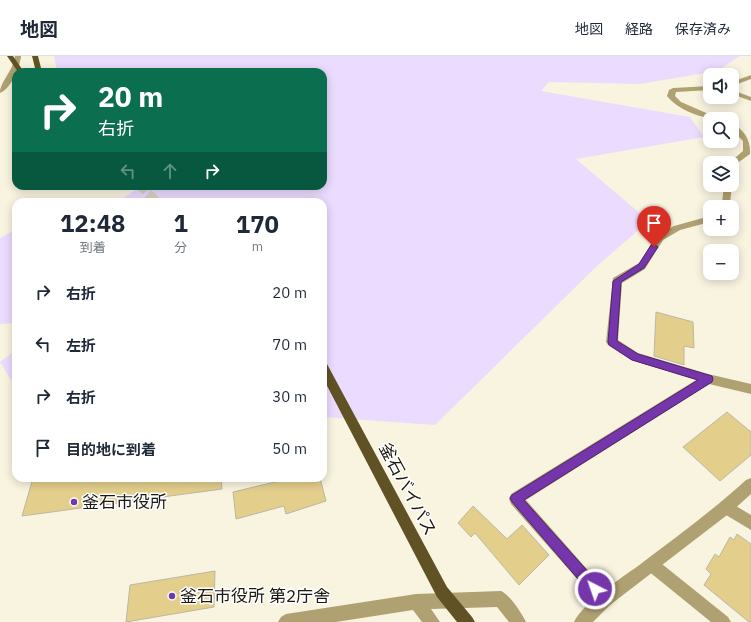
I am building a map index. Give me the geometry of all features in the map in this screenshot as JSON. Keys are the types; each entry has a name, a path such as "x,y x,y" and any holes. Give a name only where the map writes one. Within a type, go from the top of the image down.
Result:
{"highway":[{"path":"10,56 18,68"},
{"path":"35,56 38,68"},
{"name":"釜石バイパス","path":"327,375 442,592 467,622"}],"street":[{"path":"15,68 18,62 18,56"},
{"path":"0,91 12,74"},
{"path":"739,81 751,77"},
{"path":"703,88 673,90 671,96 678,104 703,114"},
{"path":"739,95 751,99"},
{"path":"739,131 747,141 747,152 739,158"},
{"path":"703,221 677,228 660,238 642,266 617,281 612,342 635,357 708,379 751,389"},
{"path":"605,600 516,498 708,379"},
{"path":"582,622 605,600 652,565 751,486"},
{"path":"726,507 751,522"},
{"path":"652,565 724,622"},
{"path":"286,622 416,602 501,599 518,622"},
{"path":"416,602 432,622"}],"shaded area":[{"path":"54,56 740,56 722,68 703,68 703,73 640,84 549,82 541,91 690,117 703,137 576,159 649,221 597,266 435,425 327,417 327,198 123,198 136,190 327,190 327,68 56,68"},
{"path":"12,231 12,323 0,324 0,238"},
{"path":"12,353 12,382 0,362"}],"building":[{"path":"656,312 693,322 694,348 684,346 684,365 654,356"},
{"path":"727,412 751,432 751,455 720,481 683,447"},
{"name":"釜石市役所","path":"32,482 221,482 222,489 22,516"},
{"path":"275,482 321,482 326,501 286,514 284,506 236,519 233,492"},
{"path":"473,506 507,539 522,525 549,555 519,585 475,533 471,537 458,523"},
{"path":"737,534 751,544 751,622 749,622 704,585 711,574 706,569 715,554 719,557 730,537 734,540"},
{"name":"釜石市役所 第2庁舎","path":"215,571 214,607 126,622 130,585"}],"tunnel":[{"path":"144,190 148,194"},
{"path":"148,194 152,198"}],"place":[{"name":"釜石市役所","path":"74,502"},
{"name":"釜石市役所 第2庁舎","path":"172,596"}],"route":[{"path":"595,589 516,498 708,379 635,357 612,342 614,337 617,281 642,266 654,247"}]}
